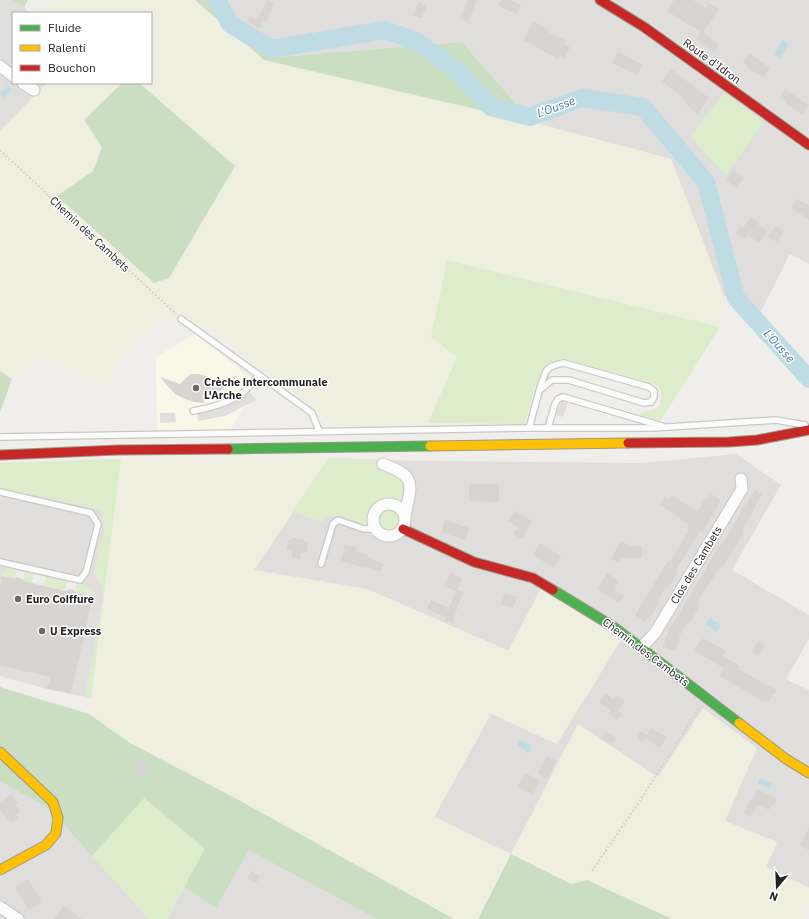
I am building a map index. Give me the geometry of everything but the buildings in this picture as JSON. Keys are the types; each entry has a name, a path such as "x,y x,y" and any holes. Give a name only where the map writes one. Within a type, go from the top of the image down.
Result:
{"street":[{"name":"Route d'Idron","path":"600,0 644,27 778,124 809,144"},
{"path":"0,66 12,75"},
{"path":"25,84 34,90"},
{"path":"0,455 118,450 729,442 757,440 809,430"},
{"path":"383,464 392,467 408,478 411,486 405,516 406,520 402,529 394,535 389,536 379,533 373,524 374,512 382,505 388,503 394,504 403,511 405,516"},
{"name":"Clos des Cambets","path":"641,648 655,634 742,489 740,478"},
{"name":"Chemin des Cambets","path":"402,529 474,562 533,578 614,627 786,759 809,773"},
{"path":"0,752 53,802 58,818 56,833 46,846 0,870"},
{"path":"0,907 18,919"}],"lane":[{"path":"181,319 258,376 312,413 319,431"},
{"path":"529,428 540,390 544,377 548,369 555,365 564,363 649,387 654,391 654,396 650,402 644,403 568,380 552,380 540,390"},
{"path":"193,411 208,409 225,402 245,391 258,376"},
{"path":"548,428 555,404 558,399 563,397 666,427"},
{"path":"0,437 319,431 666,427 776,420 809,426"},
{"path":"0,492 91,513 98,524 86,572 80,580 0,562"},
{"path":"321,564 333,524 338,520 364,529 376,529"}],"path":[{"name":"Chemin des Cambets","path":"0,150 181,319"},
{"path":"592,871 637,805 706,697"}],"shaded area":[{"path":"0,0 12,0 24,7 29,12 12,12 12,84 46,84 0,131"},
{"path":"216,0 809,0 809,264 790,254 761,311 724,296 671,159 532,122 462,42 279,57"},
{"path":"195,334 257,383 229,432 157,435 156,357"},
{"path":"250,392 256,400 225,416 198,421 197,413 222,407"},
{"path":"562,400 568,402 563,417 556,415"},
{"path":"160,413 175,413 176,422 160,423"},
{"path":"736,454 781,485 732,570 809,615 809,639 786,679 809,690 809,888 766,867 777,842 724,821 757,748 658,778 578,725 511,854 434,817 491,713 541,589 509,651 367,589 253,570 329,458 422,461 642,463"},
{"path":"0,488 101,510 103,515 104,531 97,551 100,552 94,574 100,583 104,595 85,697 71,694 93,592 87,586 82,584 7,568 4,571 0,587"},
{"path":"0,666 50,677 47,689 0,676"},
{"path":"0,781 51,810 149,919 0,919"},
{"path":"249,849 377,919 167,919 184,887 216,908"}],"green space":[{"path":"12,0 28,0 24,7"},
{"path":"54,0 195,0 264,60 532,122 671,159 724,296 720,327 447,260 457,357 428,423 347,427 333,423 211,330 165,317 132,344 122,357 108,387 42,359 12,379 0,371 0,131 46,84 121,84 85,120 102,147 93,171 234,166 140,84 152,84 152,12 46,12"},
{"path":"195,0 216,0 279,57 462,42 532,122 264,60"},
{"path":"121,84 140,84 235,166 169,278 154,283 57,196 93,171 102,147 84,120"},
{"path":"724,93 764,122 726,175 690,137"},
{"path":"447,260 720,327 661,420 638,424 641,413 660,406 661,390 655,384 564,359 546,364 535,388 525,424 428,423 457,357 431,337"},
{"path":"0,371 12,379 0,412"},
{"path":"329,458 254,570 367,589 508,651 541,588 621,640 557,744 491,714 434,817 511,854 578,724 658,777 703,708 757,748 725,821 777,843 766,867 809,888 809,907 804,919 672,919 588,880 571,884 512,854 478,919 454,919 233,797 130,743 89,714 121,459"},
{"path":"329,458 383,460 399,474 409,487 404,506 391,501 378,503 371,510 371,521 368,527 336,517 326,516 323,522 292,512"},
{"path":"121,459 104,595 100,583 94,574 100,552 97,551 104,525 101,510 0,488 0,463"},
{"path":"389,508 393,509 399,515 399,523 393,529 389,530 385,529 379,523 378,519 379,515 385,509"},
{"path":"5,568 17,569 15,579 2,576"},
{"path":"25,571 34,573 32,583 23,581"},
{"path":"46,576 68,580 65,590 44,585"},
{"path":"77,582 90,588 93,596 75,592"},
{"path":"104,595 91,699 85,697"},
{"path":"0,687 89,714 130,743 233,797 454,919 377,919 249,850 216,908 184,887 205,849 144,798 92,856 51,810 0,781"},
{"path":"144,797 205,849 167,919 149,919 92,856"},
{"path":"511,854 571,884 587,880 672,919 478,919"}],"water":[{"path":"783,40 789,44 780,58 774,54"},
{"path":"8,86 12,90 3,98 0,93"},
{"path":"710,618 721,625 717,631 713,631 713,629 706,624"},
{"path":"519,740 531,745 529,753 517,746"},
{"path":"760,778 772,784 770,789 758,783"}],"waterway":[{"name":"L'Ousse","path":"217,0 230,24 272,49 385,30 416,41 456,70 491,107 530,117 582,98 643,107 706,182 736,298 809,379"}],"traffic: fast":[{"path":"228,449 430,446"},
{"path":"553,590 614,627 739,723"}],"traffic: slow":[{"path":"430,446 628,443"},
{"path":"739,723 786,759 809,773"},
{"path":"0,752 53,802 58,818 56,833 46,845 0,870"}],"traffic: jam":[{"path":"600,0 644,27 809,145"},
{"path":"628,443 729,442 757,440 809,430"},
{"path":"0,455 118,450 228,449"},
{"path":"403,529 474,562 533,578 553,590"}],"place":[{"name":"Crèche intercommunale L'Arche","path":"196,388"},
{"name":"Euro Coiffure","path":"18,599"},
{"name":"U Express","path":"42,631"}]}
